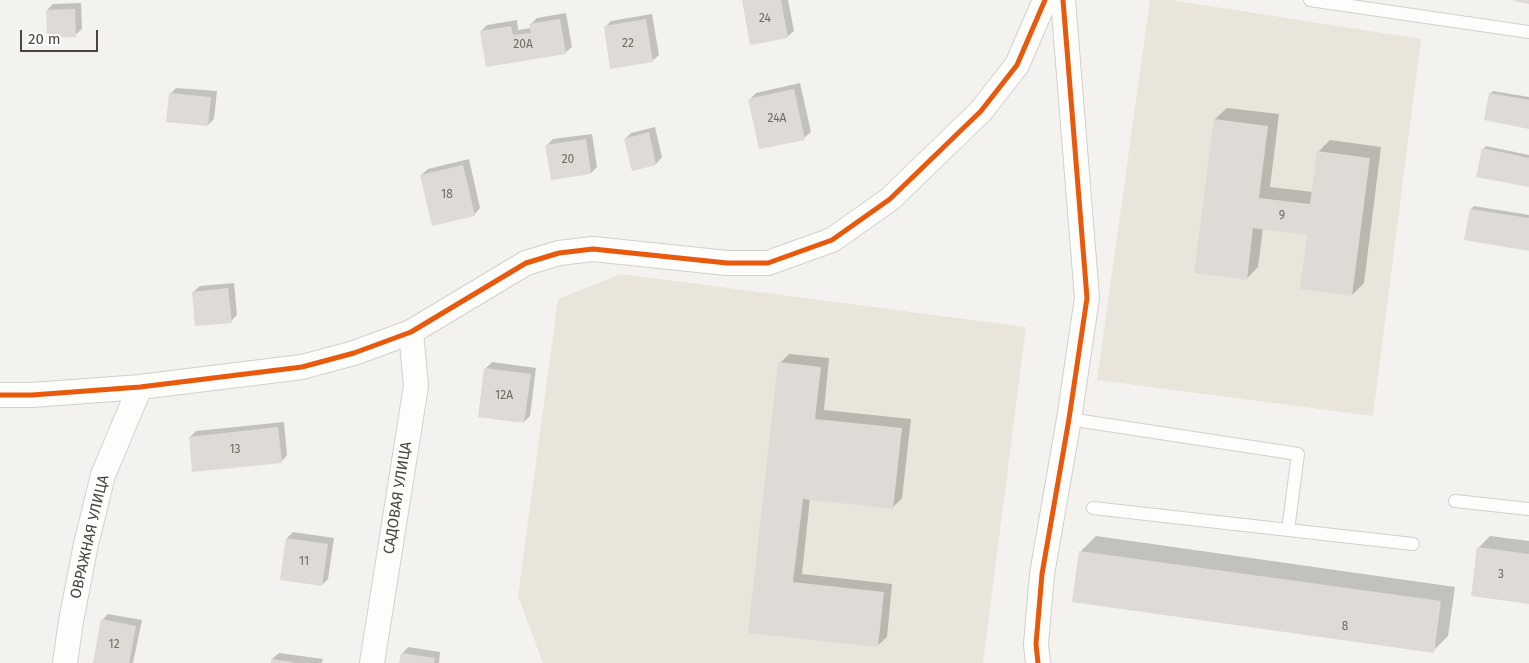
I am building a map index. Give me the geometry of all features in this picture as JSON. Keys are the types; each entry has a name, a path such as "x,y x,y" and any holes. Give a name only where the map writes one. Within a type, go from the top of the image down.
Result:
{"street":[{"path":"0,395 32,395 140,388 302,367 354,353 411,332 526,263 559,253 593,249 727,263 768,263 832,240 890,199 981,111 1017,65 1045,0"},
{"path":"1038,663 1036,644 1042,574 1069,419 1087,298 1063,0"},
{"name":"САДОВАЯ УЛИЦА","path":"372,663 416,386 411,332"},
{"name":"ОВРАЖНАЯ УЛИЦА","path":"66,663 86,544 103,475 140,388"}],"lane":[{"path":"1310,0 1529,32"},
{"path":"1069,419 1298,454 1288,530"},
{"path":"1455,500 1529,509"},
{"path":"1093,508 1413,544"}],"shaded area":[{"path":"1150,0 1171,0 1421,39 1373,416 1097,380"},
{"path":"621,274 1026,327 983,663 543,663 518,596 558,299"}],"building":[{"path":"742,0 781,0 788,38 750,45"},
{"path":"1529,0 1529,4 1514,1"},
{"path":"75,9 76,37 47,38 46,10"},
{"path":"560,19 566,54 486,67 480,31 511,26 513,35 531,33 529,24"},
{"path":"646,19 653,62 610,69 604,26"},
{"path":"794,89 805,140 759,149 748,99"},
{"path":"169,93 211,97 208,126 166,122"},
{"path":"1489,93 1529,100 1529,129 1484,120"},
{"path":"1214,119 1268,126 1259,198 1310,204 1317,151 1370,158 1352,296 1300,289 1307,235 1253,228 1247,280 1194,273"},
{"path":"649,132 656,165 632,171 624,139"},
{"path":"586,139 591,174 551,180 545,145"},
{"path":"1482,148 1529,158 1529,187 1476,177"},
{"path":"463,165 475,216 432,226 420,175"},
{"path":"1470,209 1529,218 1529,251 1464,240"},
{"path":"228,288 232,323 195,326 192,292"},
{"path":"778,362 821,367 815,419 902,428 893,509 803,499 793,582 884,592 878,647 748,633"},
{"path":"484,368 531,374 524,423 478,417"},
{"path":"278,427 282,463 192,472 189,437"},
{"path":"286,538 328,544 322,586 280,580"},
{"path":"1477,547 1529,554 1529,604 1471,596"},
{"path":"1079,551 1441,601 1434,653 1072,602"},
{"path":"101,619 136,626 129,663 93,663"},
{"path":"401,653 435,658 434,663 399,663"},
{"path":"271,659 293,662 293,663 271,663"}],"cycle path":[{"path":"0,395 32,395 140,387 302,367 354,353 411,332 526,263 559,253 593,249 727,263 768,263 832,240 890,199 981,111 1017,65 1045,0"},
{"path":"1038,663 1036,644 1042,574 1069,419 1087,298 1063,0"}]}
